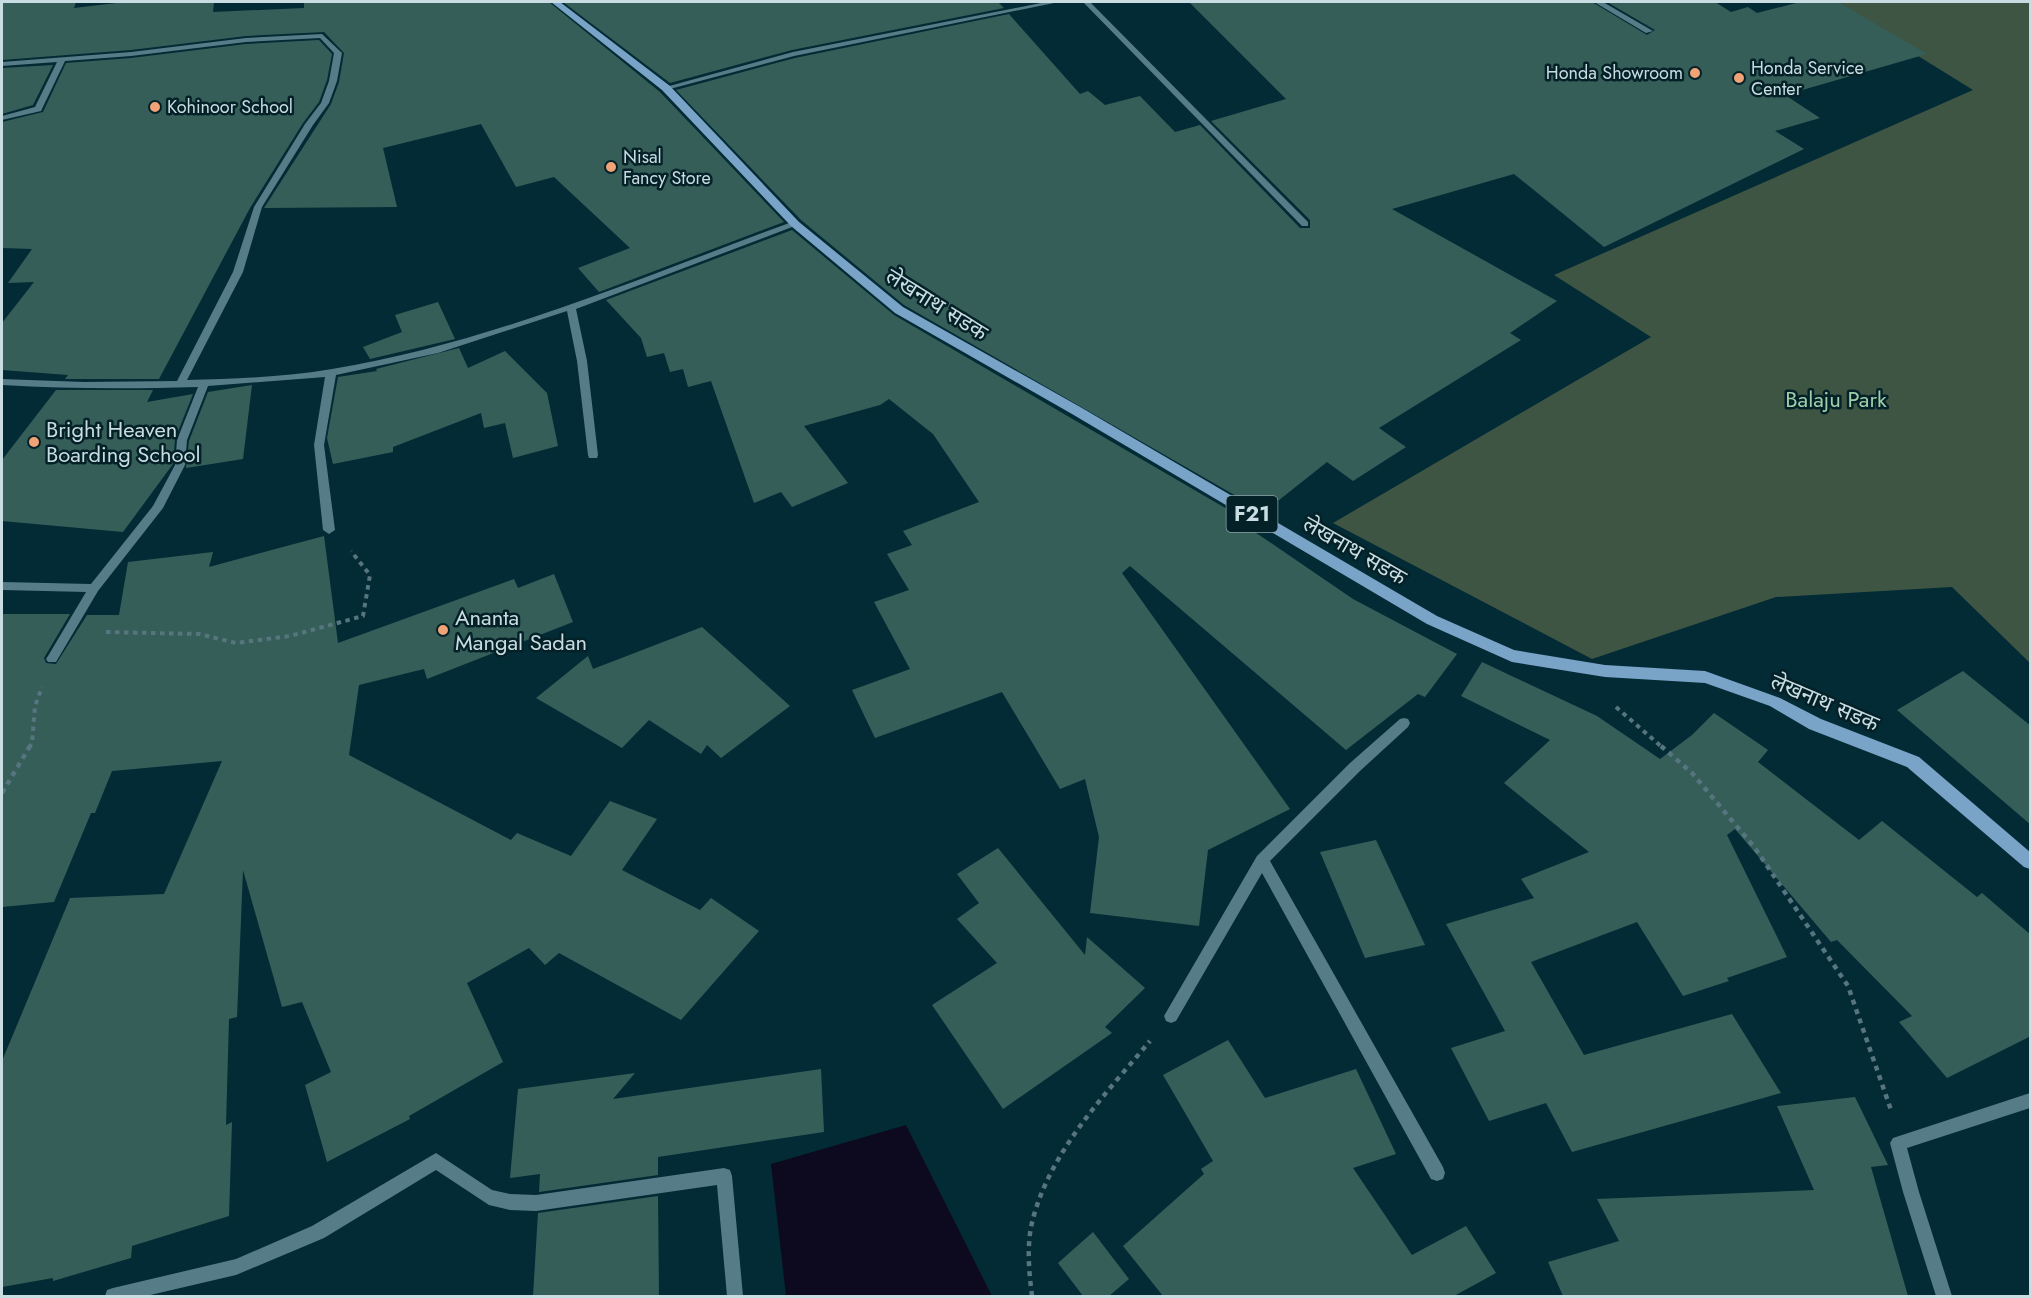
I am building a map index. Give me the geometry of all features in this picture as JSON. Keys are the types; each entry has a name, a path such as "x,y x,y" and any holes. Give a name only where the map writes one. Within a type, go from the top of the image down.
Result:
{"main road":[{"name":"लेखनाथ सडक","path":"555,2 666,88 795,224 899,310 1077,411 1432,620 1512,656 1605,671 1705,677 1775,702 1815,724 1913,762 2031,862"}],"street":[{"path":"666,88 793,54 1056,2"},
{"path":"1086,2 1305,224"},
{"path":"1598,2 1649,31"},
{"path":"2,64 132,54 246,40 322,36 338,53 333,81 325,103 309,124 258,207 238,272 180,384"},
{"path":"2,118 38,109 62,58"},
{"path":"2,382 45,385 180,384 331,373 434,351 571,307 795,224"},
{"path":"571,307 582,361 593,455"},
{"path":"329,530 319,445 331,373"},
{"path":"52,659 94,588 157,508 180,465 182,440 205,382"},
{"path":"2,586 94,588"},
{"path":"1171,1016 1262,860 1355,767 1404,723"},
{"path":"1262,860 1437,1173"},
{"path":"1944,1296 1898,1143 2031,1101"},
{"path":"113,1296 236,1267 318,1232 436,1161 489,1197 510,1202 536,1203 724,1176 735,1296"}],"path":[{"path":"73,625 92,632 199,634 236,643 290,636 363,616 370,575 351,550 329,530"},
{"path":"2,793 32,743 35,706 52,659"},
{"path":"1565,665 1692,773 1755,848 1848,986 1902,1142"},
{"path":"1032,1296 1028,1264 1031,1226 1047,1179 1085,1120 1171,1016"}],"green space":[{"name":"Balaju Park","path":"1831,2 2030,2 2030,663 1952,587 1776,597 1592,659 1333,523 1651,337 1554,275 1973,90"}],"water":[{"path":"906,1125 992,1296 786,1296 771,1164"}],"building":[{"path":"2,2 76,2 74,8 125,2 214,2 213,12 304,8 304,2 549,2 660,92 784,222 599,292 578,268 630,248 554,177 516,187 481,124 383,148 397,207 264,208 331,104 339,82 344,53 324,32 246,36 131,50 2,60"},
{"path":"563,2 998,2 1004,8 792,50 670,83"},
{"path":"1189,2 1592,2 1647,35 1655,30 1607,2 1715,2 1731,12 1748,7 1757,13 1800,2 1838,2 1927,54 1785,95 1820,118 1775,131 1804,149 1604,247 1514,174 1392,209 1557,301 1510,333 1521,340 1379,428 1406,447 1353,481 1327,462 1264,512 904,305 801,220 676,90 795,58 1009,14 1080,94 1088,91 1105,105 1140,96 1175,132 1200,125 1300,228 1310,228 1310,220 1211,121 1286,99"},
{"path":"319,40 332,54 327,80 319,102 303,123 250,208 159,379 65,379 68,375 2,370 2,323 34,282 8,283 32,249 2,248 2,122 43,112 66,63 131,58 246,44"},
{"path":"53,65 33,105 2,114 2,68"},
{"path":"792,230 894,315 1251,523 1246,526 1353,599 1457,654 1425,697 1418,694 1346,750 1130,566 1122,573 1290,809 1208,850 1199,926 1090,913 1099,837 1085,779 1060,789 1002,692 875,738 852,690 910,669 874,602 909,590 887,554 912,545 903,531 979,502 933,434 889,399 880,405 804,426 848,483 792,507 781,492 754,503 711,381 688,387 683,369 670,372 664,353 647,357 641,338 606,300"},
{"path":"438,302 455,339 370,359 363,347 402,332 395,315"},
{"path":"459,348 468,368 505,351 547,393 558,446 513,458 505,423 484,428 481,413 393,447 393,452 333,464 327,438 338,377 377,371 376,369"},
{"path":"252,385 243,459 186,468 189,441 208,392"},
{"path":"56,390 153,390 147,402 193,394 175,439 173,464 123,532 2,521 2,460"},
{"path":"324,536 338,643 514,579 518,588 554,574 573,622 427,679 424,669 359,685 349,755 511,840 517,833 571,856 610,801 657,819 622,870 700,910 711,898 759,931 681,1020 559,953 545,965 529,948 467,983 503,1062 409,1116 410,1119 327,1162 305,1085 331,1072 302,1002 282,1007 243,870 237,1017 229,1019 226,1125 232,1122 229,1216 132,1246 131,1258 53,1281 53,1278 2,1287 2,1061 70,898 164,894 222,761 112,771 95,813 91,813 54,902 2,907 2,614 70,614 44,658 46,663 56,664 87,615 119,615 128,562 213,552 209,567"},
{"path":"702,627 790,706 721,758 707,745 701,754 649,720 622,748 536,698 588,656 593,669"},
{"path":"1482,662 1597,716 1660,759 1692,735 1714,713 1768,750 1758,762 1859,840 1882,821 1977,897 1982,893 2031,935 2031,1036 1947,1078 1899,1022 1912,1016 1837,940 1831,942 1735,829 1727,835 1787,957 1727,978 1729,981 1683,996 1637,922 1531,962 1584,1055 1732,1014 1781,1093 1572,1152 1546,1103 1489,1121 1451,1048 1505,1031 1446,924 1534,898 1521,879 1589,852 1504,783 1550,740 1461,696"},
{"path":"1963,671 2031,726 2031,825 1897,710"},
{"path":"1376,840 1425,945 1365,958 1320,852"},
{"path":"998,848 1085,955 1087,937 1145,988 1105,1027 1112,1033 1003,1109 932,1005 997,963 957,919 979,903 957,874"},
{"path":"1228,1040 1265,1098 1356,1069 1396,1154 1353,1168 1412,1255 1466,1226 1496,1273 1454,1296 1163,1296 1123,1246 1204,1174 1201,1169 1213,1161 1163,1075"},
{"path":"821,1069 824,1132 658,1157 658,1175 539,1192 540,1174 510,1178 518,1089 635,1073 613,1099"},
{"path":"1855,1097 1888,1165 1871,1167 1908,1296 1563,1296 1548,1262 1619,1241 1597,1199 1814,1190 1777,1106"},
{"path":"658,1196 659,1296 533,1296 538,1213"},
{"path":"1093,1232 1129,1279 1109,1296 1083,1296 1058,1263"}],"place":[{"name":"Honda Showroom","path":"1695,73"},
{"name":"Honda Service Center","path":"1739,78"},
{"name":"Kohinoor School","path":"155,107"},
{"name":"Nisal Fancy Store","path":"611,167"},
{"name":"Bright Heaven Boarding School","path":"34,442"},
{"name":"Ananta Mangal Sadan","path":"443,630"}]}
